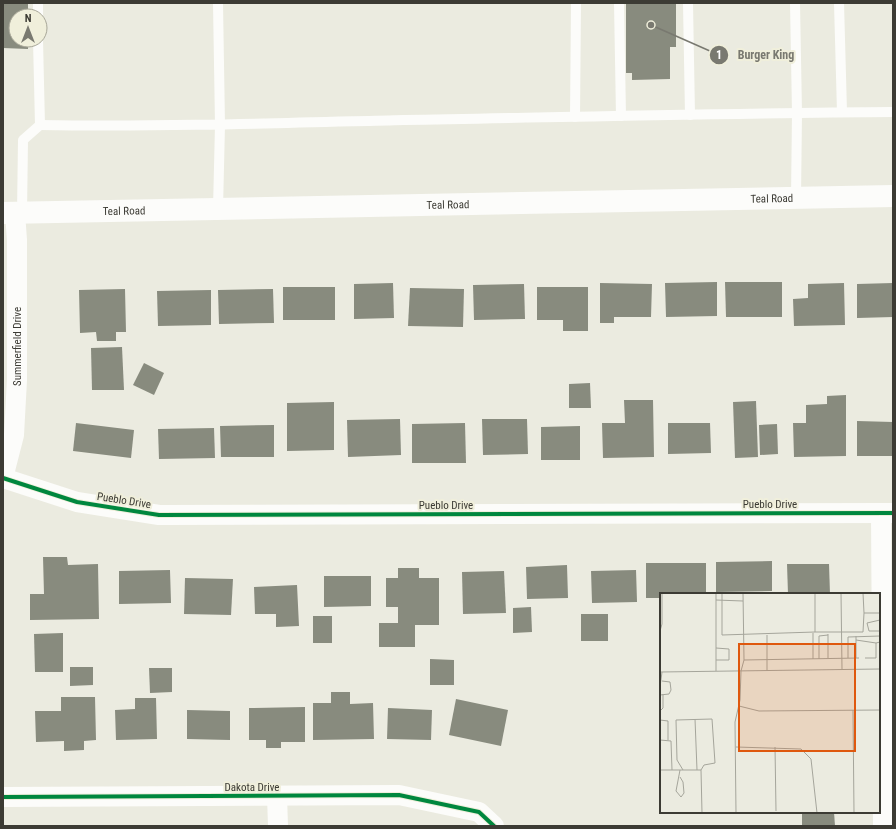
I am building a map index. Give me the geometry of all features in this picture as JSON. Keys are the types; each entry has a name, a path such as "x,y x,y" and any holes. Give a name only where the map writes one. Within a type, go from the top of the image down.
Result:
{"main road":[{"name":"Teal Road","path":"13,213 893,196"}],"street":[{"name":"Summerfield Drive","path":"3,478 14,436 17,380 17,240 13,213"},
{"name":"Pueblo Drive","path":"3,478 77,502 159,515 887,513"},
{"path":"883,826 887,513"},
{"name":"Dakota Drive","path":"3,798 399,795 479,812 494,826"},
{"path":"277,796 278,826"}],"lane":[{"path":"218,3 220,125 218,209"},
{"path":"575,117 576,3"},
{"path":"619,3 621,116"},
{"path":"688,3 690,115"},
{"path":"795,3 797,113 796,198"},
{"path":"839,3 842,112"},
{"path":"38,48 40,124"},
{"path":"13,213 23,140 40,124 96,126 220,125 621,116 893,112"}],"building":[{"path":"3,3 28,3 28,8 8,8 8,48 28,49 3,48"},
{"path":"626,3 676,3 676,47 670,47 670,79 632,80 632,73 626,73"},
{"path":"717,282 717,316 666,317 665,283"},
{"path":"725,282 782,282 782,317 726,317"},
{"path":"393,283 394,318 354,319 354,284"},
{"path":"600,283 652,284 651,317 614,317 614,323 600,323"},
{"path":"844,283 845,325 794,326 793,299 808,298 808,284"},
{"path":"893,283 893,317 857,318 857,284"},
{"path":"524,284 525,319 474,320 473,285"},
{"path":"283,287 335,287 335,320 283,320"},
{"path":"537,287 588,287 588,331 563,331 563,320 537,320"},
{"path":"410,288 464,289 463,327 408,326"},
{"path":"125,289 126,332 116,332 116,341 97,341 96,332 80,333 79,290"},
{"path":"273,289 274,323 219,324 218,290"},
{"path":"211,290 211,325 158,326 157,291"},
{"path":"122,347 124,390 92,390 91,348"},
{"path":"144,363 164,373 154,395 133,385"},
{"path":"590,383 591,408 569,408 569,384"},
{"path":"846,395 846,456 794,457 793,423 806,423 806,405 827,404 827,396"},
{"path":"624,400 653,400 654,457 603,458 602,423 625,423"},
{"path":"756,401 758,457 735,458 733,402"},
{"path":"334,402 334,450 287,451 287,403"},
{"path":"400,419 401,455 348,457 347,420"},
{"path":"482,419 527,419 528,454 483,455"},
{"path":"857,421 893,422 893,456 857,456"},
{"path":"76,423 134,430 131,458 73,451"},
{"path":"465,423 466,463 412,463 412,424"},
{"path":"668,423 710,423 711,453 668,454"},
{"path":"777,424 778,454 760,455 759,425"},
{"path":"274,425 274,457 221,457 220,426"},
{"path":"580,426 580,460 541,460 541,427"},
{"path":"214,428 215,458 159,459 158,429"},
{"path":"43,557 67,557 68,565 98,564 99,619 30,620 30,594 44,594"},
{"path":"772,561 772,591 716,592 716,562"},
{"path":"646,563 706,563 706,593 660,593 660,598 646,598"},
{"path":"787,564 829,564 830,593 788,593"},
{"path":"567,565 568,598 527,599 526,567"},
{"path":"398,568 419,568 419,578 439,578 439,625 415,625 415,647 379,647 379,623 398,623 398,607 386,607 386,578 398,578"},
{"path":"170,570 171,603 119,604 119,571"},
{"path":"636,570 637,602 592,603 591,571"},
{"path":"504,571 506,613 463,614 462,572"},
{"path":"324,576 371,576 371,606 324,607"},
{"path":"185,578 233,579 231,615 184,614"},
{"path":"297,585 299,626 276,627 276,614 255,614 254,587"},
{"path":"531,607 532,632 513,633 513,608"},
{"path":"581,614 608,614 608,641 581,641"},
{"path":"313,616 332,616 332,643 313,643"},
{"path":"63,633 63,672 35,672 34,634"},
{"path":"430,659 454,660 454,685 430,685"},
{"path":"70,667 93,667 93,685 70,686"},
{"path":"149,668 172,668 172,692 150,693"},
{"path":"331,692 350,692 350,704 373,703 374,739 313,740 313,703 331,703"},
{"path":"61,697 95,697 96,740 84,741 84,750 64,751 64,741 36,742 35,711 61,711"},
{"path":"135,698 156,698 157,739 116,740 115,710 135,709"},
{"path":"456,699 508,710 501,746 449,735"},
{"path":"305,707 305,742 281,742 281,748 266,748 266,740 249,740 249,708"},
{"path":"388,708 432,710 431,740 387,739"},
{"path":"187,710 230,711 230,740 187,739"},
{"path":"802,813 834,813 835,826 802,826"}],"cycle path":[{"path":"3,478 77,502 159,515 893,513"},
{"path":"3,797 399,795 479,812 494,826"}],"place":[{"name":"Burger King","path":"651,25"}]}
